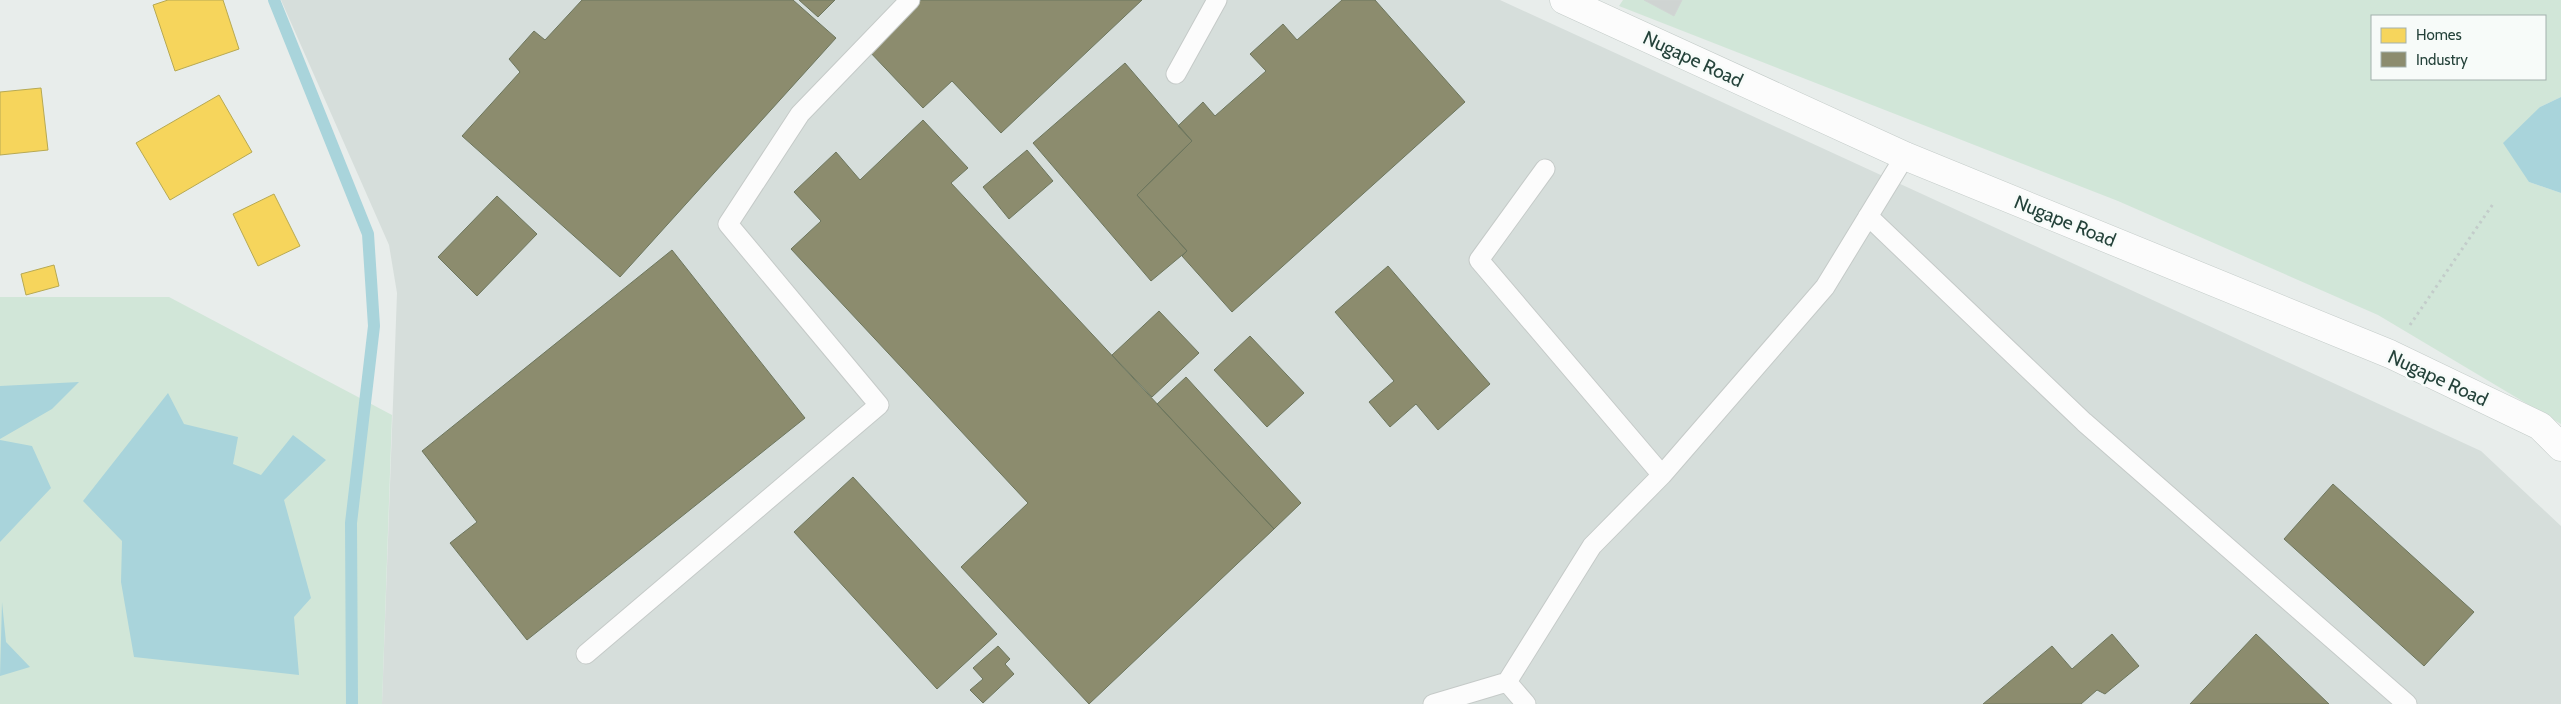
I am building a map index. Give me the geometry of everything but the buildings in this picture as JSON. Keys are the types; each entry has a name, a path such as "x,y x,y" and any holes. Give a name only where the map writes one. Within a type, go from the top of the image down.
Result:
{"main road":[{"name":"Nugape Road","path":"1564,0 1905,156 2390,354 2540,426 2561,448"}],"lane":[{"path":"586,654 879,405 728,224 800,114 910,0"},
{"path":"1176,74 1217,0"},
{"path":"1433,704 1507,682 1592,546 1662,475 1825,287 1905,156"},
{"path":"1545,169 1479,260 1662,475"},
{"path":"1868,216 2084,422 2407,704"},
{"path":"1507,682 1526,704"}],"path":[{"path":"2390,354 2493,204"}],"shaded area":[{"path":"281,0 1500,0 2481,451 2561,526 2561,704 382,704 397,293 389,245"}],"green space":[{"path":"1623,0 2561,0 2561,97 2540,107 2529,182 2561,193 2561,424 2378,315 2118,201 1619,6"},
{"path":"0,297 169,297 392,415 382,704 0,704"}],"water":[{"path":"2561,97 2561,193 2529,182 2503,143 2540,107"},
{"path":"79,382 52,409 0,439 0,386"},
{"path":"168,393 184,424 238,437 233,464 261,475 293,435 326,460 284,500 311,598 294,617 299,675 134,657 121,582 122,541 83,501"},
{"path":"0,440 32,446 51,488 0,542"},
{"path":"2,602 6,642 30,667 0,676"}],"waterway":[{"path":"274,0 368,234 374,326 351,523 352,704"}]}
